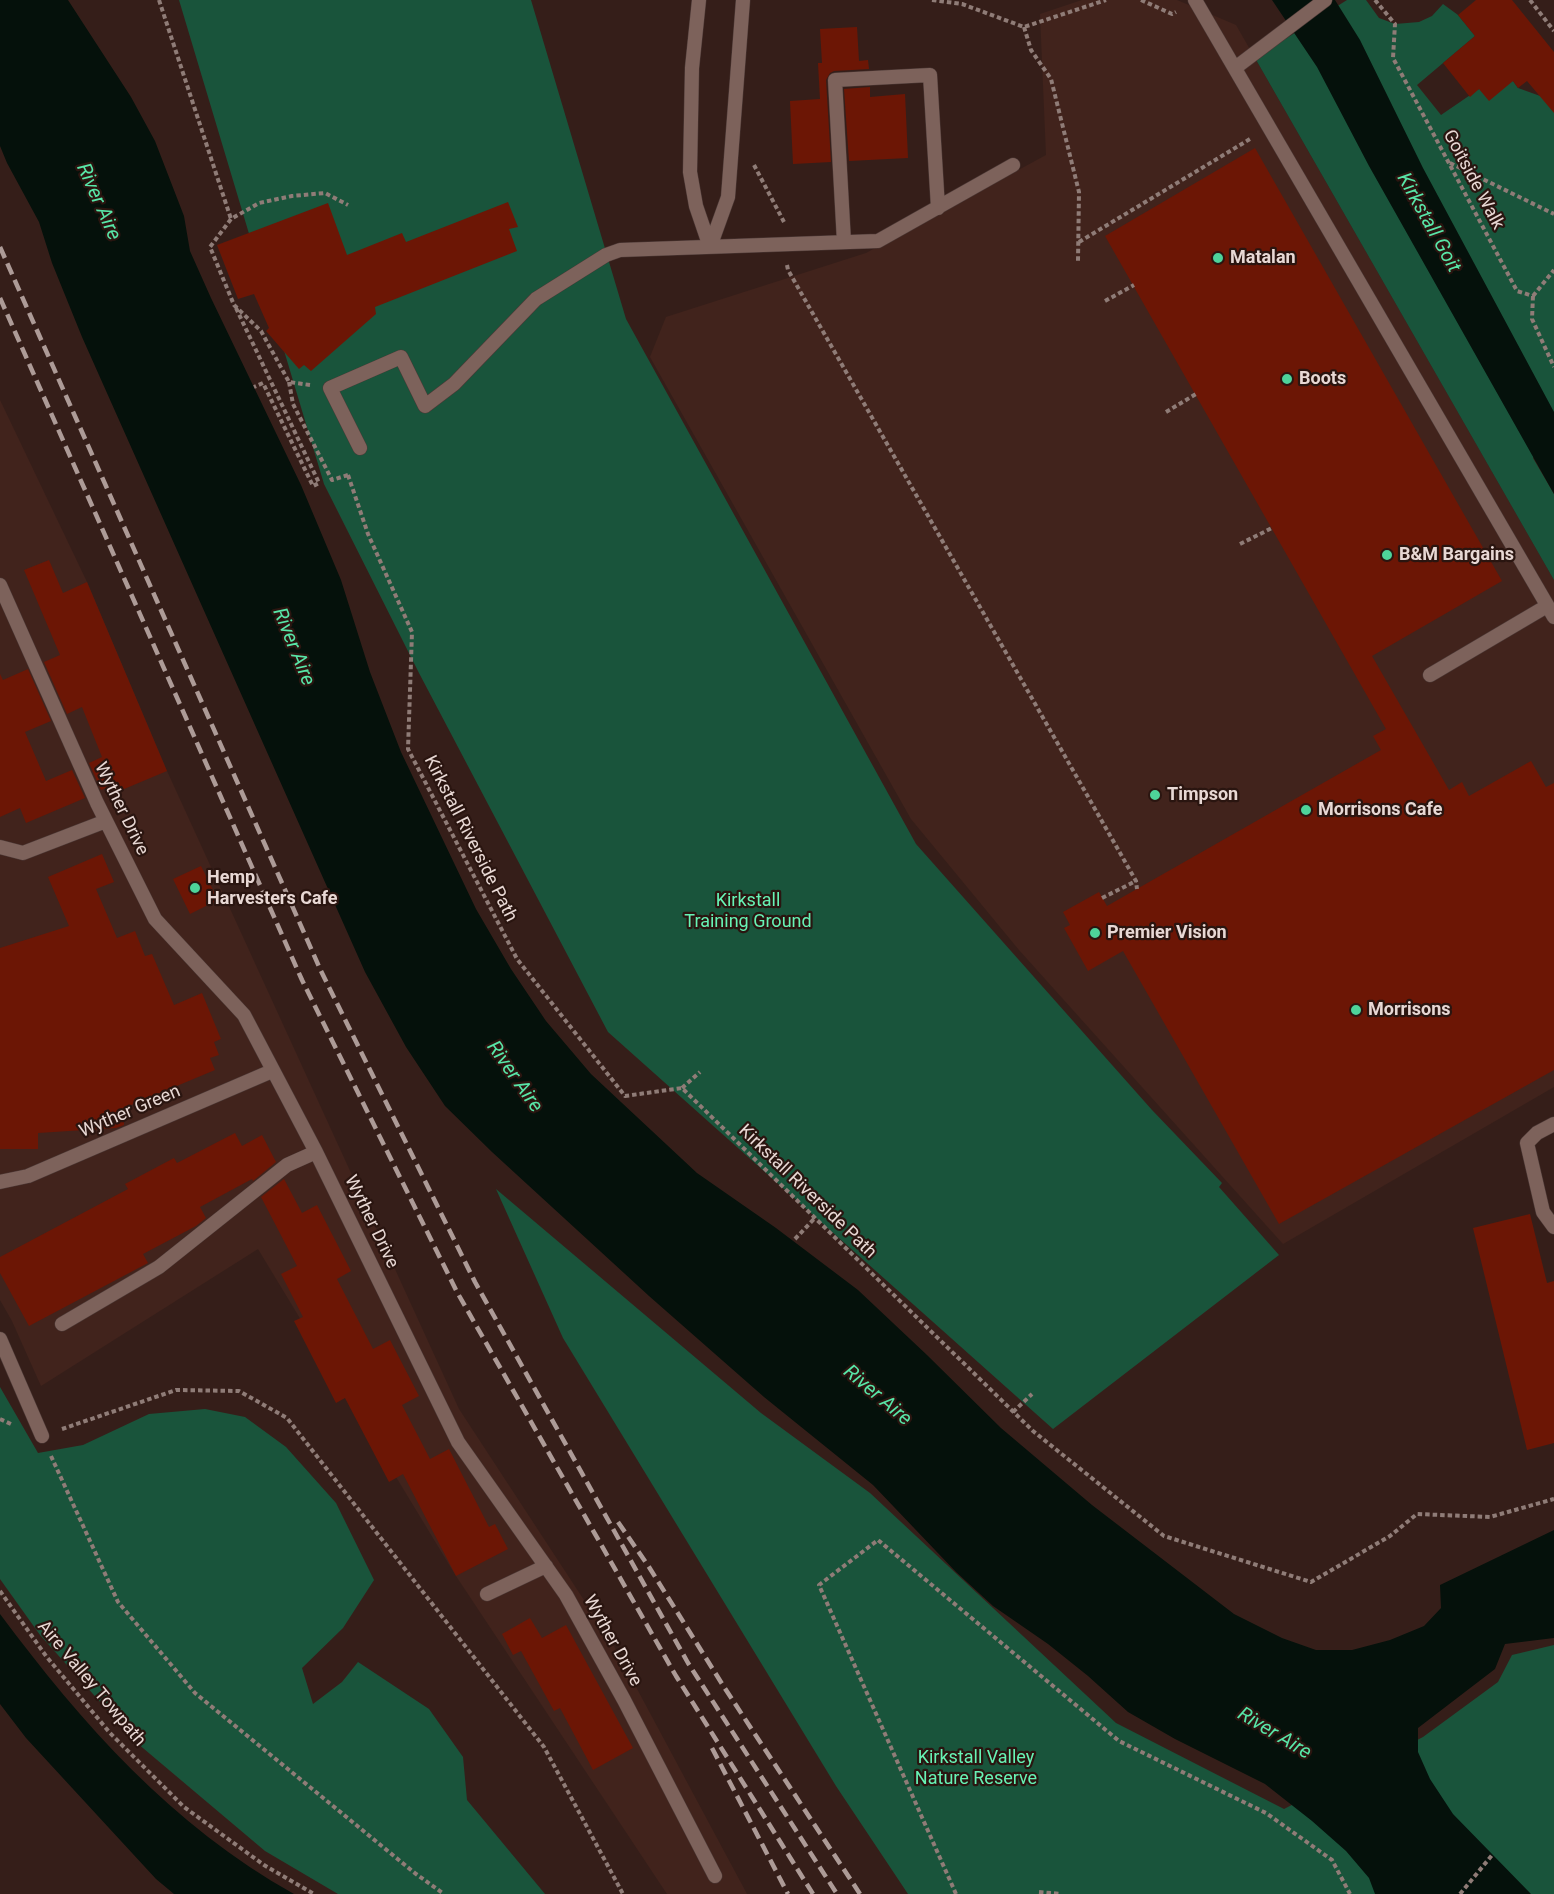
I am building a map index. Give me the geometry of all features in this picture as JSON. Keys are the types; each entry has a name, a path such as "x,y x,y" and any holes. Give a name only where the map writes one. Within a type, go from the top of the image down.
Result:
{"lane":[{"path":"699,0 692,68 690,172 696,206 710,247"},
{"path":"1235,68 1325,0"},
{"path":"1195,1 1551,611 1430,675"},
{"path":"710,247 728,197 744,3"},
{"path":"844,242 835,80 930,75 938,208"},
{"path":"360,448 330,388 400,357 425,406 454,384 536,299 606,255 621,250 878,241 1014,165"},
{"name":"Wyther Drive","path":"0,585 106,821 155,919 244,1016 316,1152 458,1442 566,1595 624,1700 715,1876"},
{"path":"0,847 23,853 106,821"},
{"name":"Wyther Green","path":"0,1182 28,1176 272,1071"},
{"path":"1554,1124 1537,1133 1527,1143 1543,1212 1554,1227"},
{"path":"62,1324 159,1267 286,1165 316,1152"},
{"path":"0,1339 42,1436"},
{"path":"487,1594 546,1566"}],"path":[{"path":"159,0 231,219"},
{"path":"932,0 962,4 1024,27 1106,0"},
{"path":"1141,0 1172,14 1195,1"},
{"name":"Goitside Walk","path":"1375,0 1395,24 1393,58 1448,162 1517,291 1533,296"},
{"path":"1530,0 1554,31"},
{"path":"1024,27 1031,50 1051,79 1079,192 1078,261"},
{"path":"1078,242 1269,127"},
{"path":"752,161 784,221 788,270 1136,881 1137,889"},
{"path":"1448,162 1554,214"},
{"path":"254,387 263,383 313,486 319,483 234,304 210,247 231,219 259,203 292,196 325,193 348,205"},
{"path":"1554,270 1533,296 1532,319 1554,367"},
{"path":"1105,301 1134,285"},
{"path":"234,304 261,331 289,382 330,388"},
{"name":"Kirkstall Riverside Path","path":"289,382 293,404 332,480 348,475 368,534 412,632 408,749 517,959 625,1096 682,1088 1033,1431 1164,1536 1311,1582 1390,1536 1417,1514 1490,1517 1554,1499"},
{"path":"1166,412 1196,394"},
{"path":"1240,544 1272,528"},
{"path":"1102,898 1136,881"},
{"path":"682,1088 700,1072"},
{"path":"795,1239 815,1218"},
{"path":"444,1894 416,1874 195,1694 118,1602 42,1436 176,1390 239,1391 286,1418 544,1747 623,1894"},
{"path":"1013,1412 1032,1394"},
{"path":"956,1894 819,1585 878,1540 1119,1741 1266,1813 1332,1860 1350,1894"},
{"name":"Aire Valley Towpath","path":"0,1591 46,1656 110,1732 184,1807 264,1865 314,1894"},
{"path":"1460,1894 1493,1854"},
{"path":"1038,1893 1061,1894"}],"shaded area":[{"path":"1082,0 1177,0 1236,25 1554,580 1554,1087 1283,1244 1019,950 911,819 650,357 666,317 866,253 1046,155 1040,14"},
{"path":"0,400 87,582 167,771 459,1409 614,1646 747,1894 667,1894 456,1576 258,1249 41,1386 0,1300"}],"green space":[{"name":"Kirkstall Training Ground","path":"179,0 531,0 626,319 916,844 1152,1110 1222,1183 1219,1187 1279,1255 1053,1429 608,1032 419,673 324,484"},
{"path":"1347,0 1366,0 1379,18 1395,24 1419,22 1432,16 1443,4 1458,15 1475,36 1417,85 1441,115 1479,89 1513,81 1518,88 1554,101 1554,426 1533,458 1554,494 1554,580 1255,58"},
{"name":"Kirkstall Valley Nature Reserve","path":"496,1189 761,1413 870,1493 1116,1723 1284,1809 1423,1737 1498,1682 1512,1655 1554,1645 1554,1894 908,1894 836,1786 563,1338"},
{"path":"0,1387 38,1453 83,1445 149,1414 205,1409 245,1417 286,1447 336,1503 374,1580 343,1628 302,1668 313,1704 342,1682 358,1662 429,1709 463,1757 467,1800 545,1894 338,1894 265,1851 137,1743 40,1635 0,1579"}],"water":[{"name":"River Aire","path":"0,0 68,0 131,97 155,141 184,216 190,251 301,485 341,580 370,672 401,752 476,909 511,969 546,1021 591,1074 697,1173 776,1228 858,1290 1001,1428 1092,1505 1234,1614 1282,1638 1316,1650 1352,1650 1390,1640 1424,1626 1441,1608 1440,1585 1554,1530 1554,1638 1505,1644 1495,1669 1418,1728 1418,1752 1430,1779 1453,1814 1531,1894 1375,1894 1369,1878 1346,1851 1265,1784 1175,1739 1128,1712 1048,1644 993,1606 956,1572 873,1485 764,1397 649,1296 445,1106 406,1047 365,972 82,337 52,263 39,222 0,146"},
{"name":"Kirkstall Goit","path":"1272,0 1335,0 1360,40 1423,168 1554,412 1554,494 1369,166 1317,67"},
{"path":"0,1614 64,1695 132,1770 208,1837 249,1867 294,1894 174,1894 156,1879 26,1738 0,1704"}],"building":[{"path":"1476,0 1512,0 1554,52 1554,113 1527,81 1518,88 1513,81 1489,101 1479,89 1470,97 1443,63 1475,36 1458,15"},
{"path":"857,27 859,61 868,60 869,69 834,71 826,80 831,162 793,164 790,101 820,99 818,63 822,63 820,29"},
{"path":"870,87 870,97 905,94 908,158 849,161 844,89"},
{"path":"1255,148 1502,581 1372,656 1449,790 1462,782 1469,796 1531,761 1546,787 1554,783 1554,1070 1279,1224 1123,951 1088,971 1064,928 1070,925 1063,912 1099,892 1107,906 1381,750 1373,736 1386,729 1105,236"},
{"path":"508,202 518,227 509,229 517,251 375,307 376,314 311,371 304,365 299,369 266,331 269,328 254,294 238,299 217,245 328,203 347,255 402,233 406,242"},
{"path":"49,560 63,593 87,582 167,771 117,792 114,785 101,790 89,763 102,757 82,707 67,714 44,662 60,655 24,570"},
{"path":"28,669 51,721 25,732 46,781 72,770 85,798 26,823 20,808 0,817 0,674 3,680"},
{"path":"102,854 114,882 96,889 117,938 135,931 145,956 152,954 174,1005 202,993 221,1039 214,1042 219,1055 210,1058 215,1070 124,1108 124,1125 116,1128 38,1133 38,1149 0,1149 0,948 69,926 48,877"},
{"name":"Hemp Harvesters Cafe","path":"201,866 218,900 190,914 173,879"},
{"path":"235,1133 242,1146 262,1135 276,1162 253,1181 252,1179 200,1207 206,1218 196,1226 143,1254 148,1263 29,1326 0,1273 0,1257 128,1189 125,1184 174,1158 177,1163"},
{"path":"284,1179 302,1213 317,1205 351,1271 337,1279 373,1349 390,1340 419,1396 402,1405 430,1459 449,1449 489,1527 495,1524 508,1549 456,1576 403,1474 389,1482 345,1398 336,1403 294,1321 303,1317 281,1274 297,1266 261,1197"},
{"path":"1530,1214 1547,1283 1554,1281 1554,1443 1527,1450 1473,1228"},
{"path":"530,1618 542,1638 566,1625 633,1748 593,1770 560,1708 554,1711 521,1651 513,1655 502,1634"}],"railway":[{"path":"0,247 321,971 475,1282 688,1663 837,1894"},
{"path":"0,298 302,980 457,1292 676,1676 813,1894"},
{"path":"618,1522 860,1894"},
{"path":"712,1748 788,1894"}],"place":[{"name":"Matalan","path":"1218,258"},
{"name":"Boots","path":"1287,379"},
{"name":"B&M Bargains","path":"1387,555"},
{"name":"Timpson","path":"1155,795"},
{"name":"Morrisons Cafe","path":"1306,810"},
{"name":"Hemp Harvesters Cafe","path":"195,888"},
{"name":"Premier Vision","path":"1095,933"},
{"name":"Morrisons","path":"1356,1010"}]}
